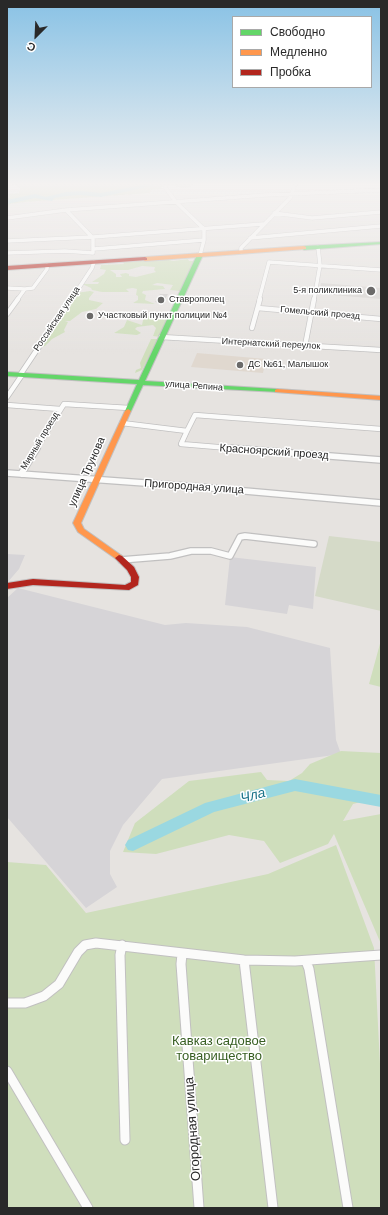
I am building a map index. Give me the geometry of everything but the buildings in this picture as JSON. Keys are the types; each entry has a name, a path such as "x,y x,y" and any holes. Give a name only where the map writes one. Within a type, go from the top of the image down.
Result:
{"street":[{"path":"7,241 35,240"},
{"path":"93,240 93,257"},
{"path":"7,268 47,265 204,240 200,255"},
{"path":"241,252 240,248 248,240"},
{"path":"7,253 65,251 93,257 200,255 381,243"},
{"path":"305,346 320,265 320,253 318,247"},
{"name":"улица Трунова","path":"7,586 33,582 126,588 133,585 136,580 131,569 81,530 77,523 142,382 161,337 200,255"},
{"name":"Российская улица","path":"7,397 92,268 93,257"},
{"path":"252,328 258,308 262,284 269,262 381,270"},
{"path":"7,288 33,288 47,269 47,265"},
{"path":"7,314 25,289"},
{"name":"Гомельский проезд","path":"258,308 381,319"},
{"name":"Интернатский переулок","path":"161,337 381,350"},
{"name":"улица Репина","path":"7,374 381,398"},
{"name":"Мирный проезд","path":"7,404 60,409"},
{"name":"Мирный проезд","path":"21,474 60,409 67,404 129,408"},
{"path":"122,423 187,431 193,416 195,415 381,429"},
{"name":"Красноярский проезд","path":"187,431 182,444 184,445 381,460"},
{"name":"Пригородная улица","path":"7,473 381,503"},
{"path":"121,560 170,556 191,551 210,551 230,556 240,537 245,536 314,544"},
{"path":"7,1003 25,1003 44,996 59,984 78,952 85,945 96,943 244,960 306,961 381,955"},
{"path":"122,945 120,955 125,1140"},
{"name":"Огородная улица","path":"182,954 181,964 199,1208"},
{"path":"244,960 273,1208"},
{"path":"306,961 309,969 348,1208"},
{"path":"7,1071 88,1208"}],"shaded area":[{"path":"321,283 381,288 381,299 319,294"},
{"path":"197,353 266,359 263,373 191,367"},
{"path":"7,554 25,555 19,569 7,583"},
{"path":"230,557 316,567 313,609 289,605 287,614 225,605"},
{"path":"18,588 165,625 186,623 247,627 330,648 336,740 341,754 162,779 123,825 110,851 110,874 117,887 86,908 7,817 7,598"}],"green space":[{"path":"158,259 157,261 166,259 173,261 188,259 189,261 195,261 181,291 170,290 173,285 157,283 152,285 163,286 165,289 143,291 142,293 146,295 145,300 155,304 133,303 138,300 138,296 136,295 137,289 126,289 129,292 102,292 92,290 91,288 82,284 98,284 99,282 92,282 104,274 106,270 100,269 101,265 124,264 123,262","holes":["142,266 155,267 154,270 156,272 136,277 129,276 129,274 126,273 120,274 122,277 116,277 116,274 110,270 128,270"]},
{"path":"90,291 94,292 89,300 103,303 96,309 82,312 70,321 65,321 68,322 64,330 65,332 52,339 45,346 39,348 76,293"},
{"path":"148,316 167,319 160,337 153,336 156,328 153,325 137,327 135,329 141,333 137,335 114,333 124,327 127,320 142,325 143,320"},
{"path":"151,339 158,339 142,370 135,373 136,370 141,368 140,363"},
{"path":"329,536 381,542 381,611 315,596"},
{"path":"381,640 381,687 369,684"},
{"path":"341,751 381,753 381,806 368,800 353,804 343,821 381,814 381,944 334,834 328,844 280,863 264,841 229,835 156,854 123,852 135,823 189,781 261,772 267,780 289,781 302,773 310,764"},
{"name":"Кавказ садовое товарищество","path":"336,845 374,948 381,1083 381,1208 7,1208 7,862 46,865 86,913 268,874"}],"waterway":[{"name":"Чла","path":"133,845 210,807 295,785 381,801"}],"traffic: fast":[{"path":"304,248 381,243"},
{"path":"128,411 200,255"},
{"path":"7,374 277,391"}],"traffic: slow":[{"path":"145,259 304,248"},
{"path":"277,391 381,398"},
{"path":"119,558 81,530 77,523 128,411"}],"traffic: jam":[{"path":"7,268 145,259"},
{"path":"7,586 33,582 126,588 135,583 135,577 131,569 119,558"}],"place":[{"name":"5-я поликлиника","path":"371,291"},
{"name":"Ставрополец","path":"161,300"},
{"name":"Участковый пункт полиции №4","path":"90,316"},
{"name":"ДС №61, Малышок","path":"240,365"}]}
